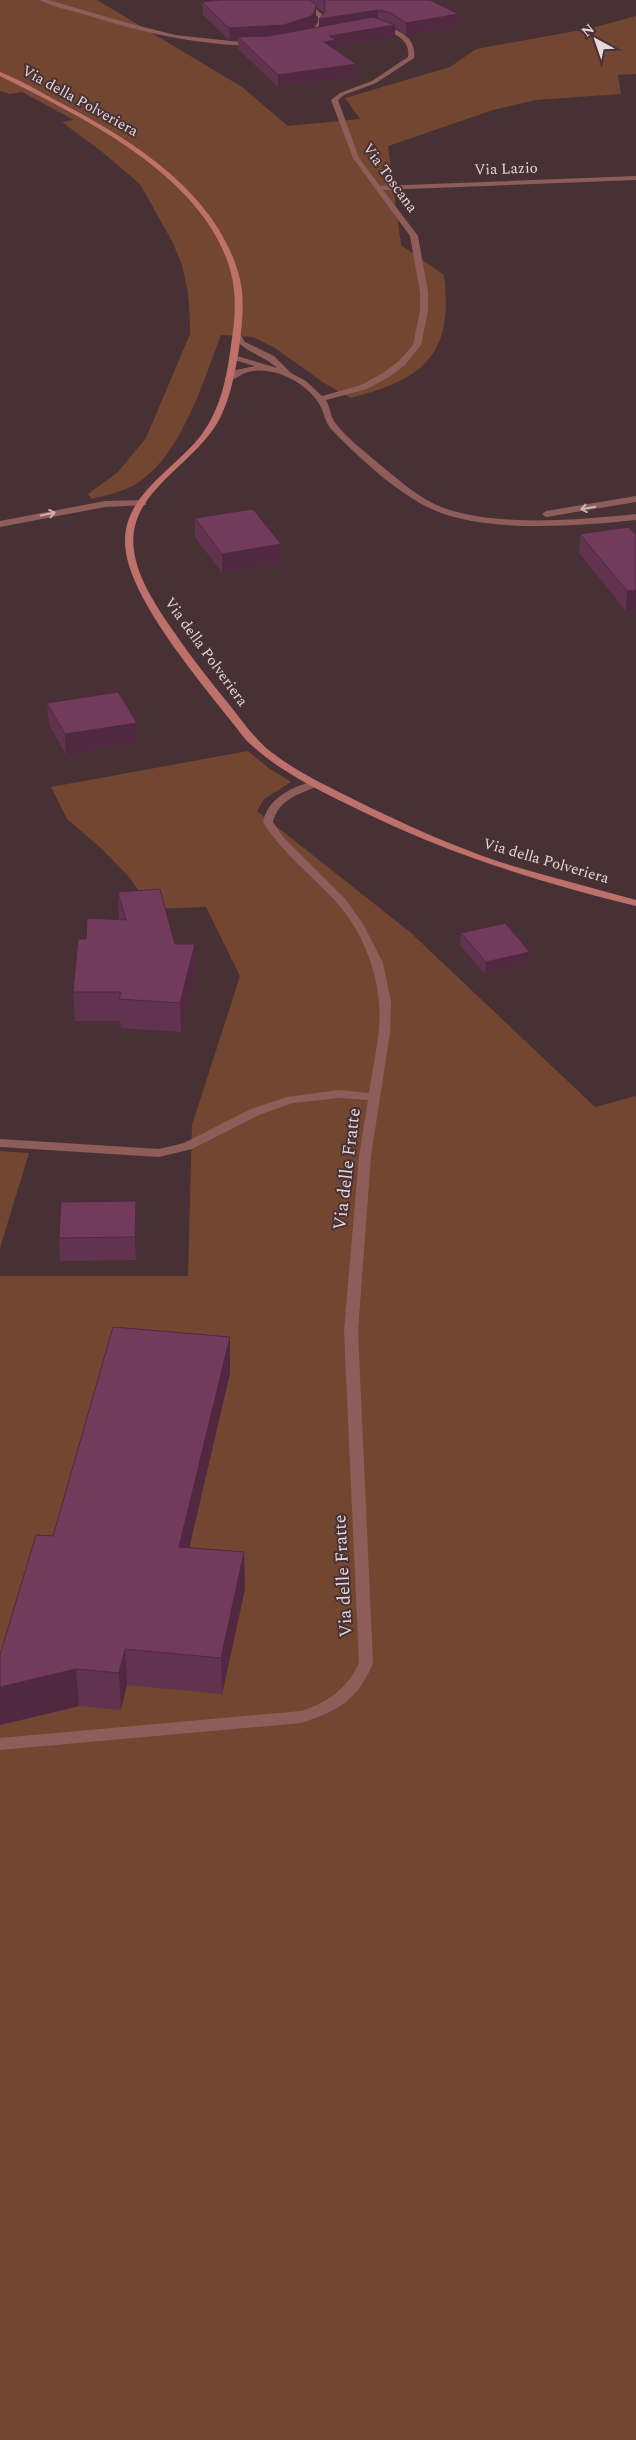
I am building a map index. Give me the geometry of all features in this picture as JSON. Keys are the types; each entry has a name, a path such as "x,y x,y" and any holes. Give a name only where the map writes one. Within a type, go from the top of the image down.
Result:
{"main road":[{"name":"Via della Polveriera","path":"0,74 61,104 130,146 183,191 211,224 225,246 231,262 239,302 234,357 220,411 203,439 143,503 132,520 129,531 132,564 158,614 173,637 255,743 274,759 314,784 366,810 451,847 528,874 636,903"}],"street":[{"path":"44,0 161,33 217,42 264,44"},
{"path":"301,0 317,11 322,18 320,26 310,35 323,34"},
{"name":"Via Toscana","path":"321,400 353,392 386,375 411,354 421,333 424,321 424,292 415,238 410,228 351,150 343,120 334,99 374,82 411,58 413,49 410,43 400,35 386,28 371,26"},
{"name":"Via Lazio","path":"378,188 636,178"},
{"path":"236,336 242,344 308,387 321,400 332,425 405,488 441,510 473,517 566,521 636,517"},
{"path":"234,357 278,367"},
{"path":"228,380 248,370 278,367"},
{"path":"473,517 541,515 636,499"},
{"path":"0,524 105,504 143,503"},
{"name":"Via delle Fratte","path":"0,1744 301,1717 321,1711 352,1691 366,1663 351,1331 365,1156 384,1033 385,1002 378,963 358,924 342,902 279,839 268,822 272,808 279,801 314,784"},
{"name":"Via delle Fratte","path":"0,1143 159,1153 188,1146 255,1112 291,1100 339,1094 374,1097"}],"shaded area":[{"path":"0,0 97,0 242,87 288,126 360,119 345,98 450,67 476,49 592,28 636,16 636,74 618,75 621,94 535,100 493,110 388,146 401,245 444,275 446,302 444,325 438,344 429,359 415,372 398,382 376,391 351,398 324,383 275,348 253,337 221,335 189,415 167,453 154,469 139,482 128,488 92,499 88,494 118,472 146,438 190,334 188,293 182,265 173,243 140,184 101,151 62,122 74,120 22,92 10,94 0,91"},
{"path":"248,751 270,769 291,782 264,799 257,811 410,932 595,1107 636,1096 636,2440 0,2440 0,1276 188,1276 192,1125 240,976 206,907 151,909 130,878 102,849 67,819 51,787"},
{"path":"0,1151 29,1153 0,1248"}],"building":[{"path":"220,0 310,0 316,5 311,16 284,25 229,28 202,2"},
{"path":"323,0 430,0 459,14 406,23 391,13 378,10 319,19 325,12 325,2"},
{"path":"373,17 395,25 329,36 336,40 324,42 356,64 278,75 238,37 269,36"},
{"path":"253,509 281,544 222,554 195,518"},
{"path":"629,527 636,535 636,590 627,591 580,534"},
{"path":"118,692 137,723 65,734 47,703"},
{"path":"160,889 175,944 195,944 180,1003 119,999 121,992 73,992 78,939 86,939 87,918 126,920 118,892"},
{"path":"505,923 530,952 486,962 461,933"},
{"path":"136,1201 135,1237 59,1238 61,1202"},
{"path":"113,1327 230,1337 179,1547 244,1552 221,1658 125,1649 119,1673 76,1669 0,1687 0,1655 36,1535 53,1536"}]}
